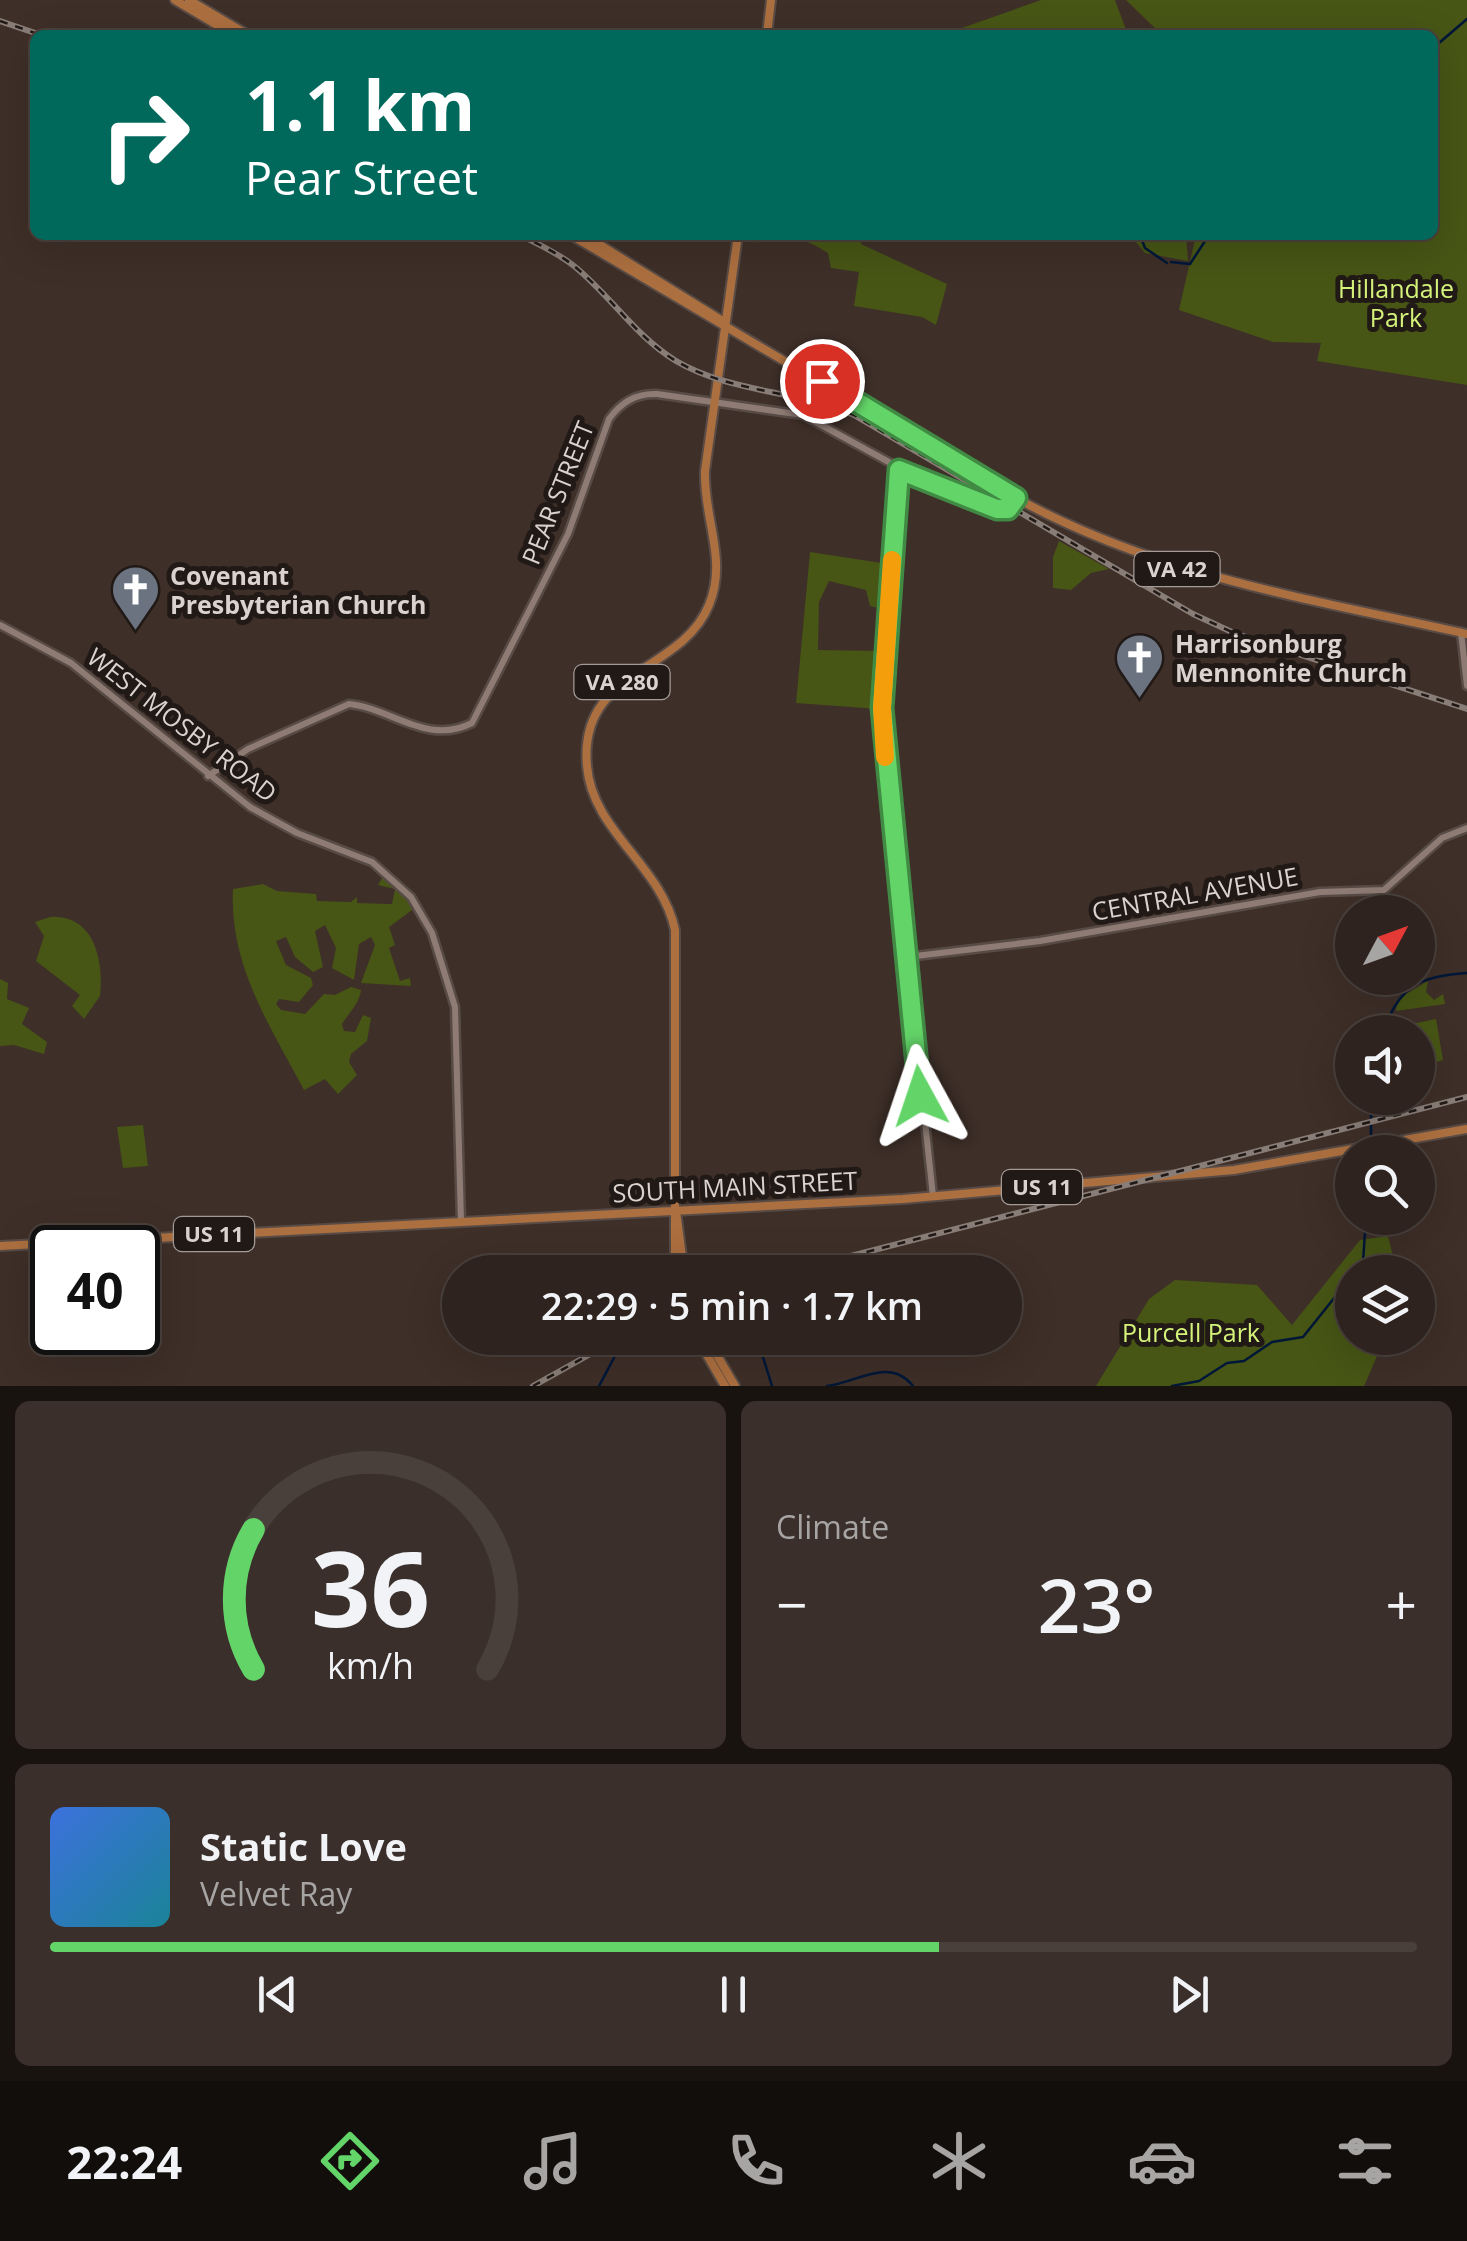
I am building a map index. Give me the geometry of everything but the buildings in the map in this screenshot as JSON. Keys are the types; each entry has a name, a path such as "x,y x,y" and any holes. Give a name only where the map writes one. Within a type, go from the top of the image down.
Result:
{"main road":[{"path":"175,0 238,30"},
{"path":"189,0 227,30"},
{"path":"768,30 771,0"},
{"name":"VA 42","path":"580,240 1016,498 1091,537 1177,569 1464,633"},
{"name":"VA 42","path":"592,240 716,314 726,325"},
{"path":"726,325 737,240"},
{"name":"VA 280","path":"675,1255 675,930 660,886 597,803 586,761 591,728 612,690 688,636 714,593 717,553 704,490 726,325"},
{"name":"SOUTH MAIN STREET","path":"0,1246 933,1196 1240,1169 1467,1128"},
{"name":"VA 280","path":"676,1212 682,1255"},
{"path":"707,1355 725,1386"},
{"path":"717,1355 735,1386"}],"street":[{"path":"204,13 211,0"},
{"name":"PEAR STREET","path":"208,776 256,746 345,705 356,704 424,729 454,729 472,723 568,534 612,414 628,400 648,393 803,415 899,470 997,509 1008,509 1016,498"},
{"path":"899,470 882,708 933,1196"},
{"name":"WEST MOSBY ROAD","path":"0,625 70,663 208,776 274,822 377,865 400,884 422,912 448,977 457,1018 461,1222"},
{"path":"1464,633 1467,686"},
{"name":"CENTRAL AVENUE","path":"908,956 1040,941 1320,892 1384,890 1442,838 1467,828"}],"green space":[{"path":"1041,0 1115,0 1126,30 956,30"},
{"name":"Hillandale Park","path":"1126,0 1467,0 1467,385 1317,361 1321,343 1273,342 1179,310 1195,240 1438,240 1438,30 1157,30"},
{"path":"802,240 861,240 861,244 947,284 936,325 922,317 854,306 859,272 831,268 828,253"},
{"path":"1134,240 1186,240 1188,261 1145,253"},
{"path":"1059,541 1109,569 1091,573 1071,590 1053,588 1053,557"},
{"path":"810,552 888,564 883,609 870,606 866,590 829,581 819,602 818,650 883,651 878,709 796,703"},
{"path":"384,875 411,904 412,910 389,927 395,945 389,948 400,981 410,978 411,986 361,983 375,945 371,937 359,944 354,980 332,968 336,948 325,925 315,931 323,967 313,972 295,957 286,937 276,941 286,965 311,978 313,985 299,1002 279,999 276,1004 281,1010 305,1014 324,994 335,995 351,987 361,990 342,1024 344,1031 355,1032 363,1015 371,1018 367,1041 351,1054 349,1062 357,1075 338,1094 325,1079 304,1090 245,969 234,917 233,889 263,884 277,891 316,894 317,901 351,902 357,897 357,903 392,904 395,889 378,885"},
{"path":"50,917 77,923 98,954 100,996 84,1019 72,1006 80,995 36,961 44,936 35,922"},
{"path":"0,979 8,983 7,999 29,1008 22,1024 47,1042 44,1054 14,1045 0,1046"},
{"path":"1443,994 1445,1004 1396,1011 1398,999 1405,995 1429,995 1434,1000"},
{"path":"1435,1019 1443,1060 1435,1062"},
{"path":"143,1125 148,1166 123,1168 117,1127"},
{"name":"Purcell Park","path":"1388,1236 1393,1255 1348,1255 1360,1240"},
{"name":"Purcell Park","path":"1335,1271 1335,1355 1378,1355 1364,1386 1096,1386 1149,1299 1175,1280 1257,1285 1292,1325"}],"waterway":[{"path":"1438,44 1467,19"},
{"path":"1142,240 1145,248 1167,263"},
{"path":"1171,262 1190,264 1206,240"},
{"path":"1390,1015 1413,986 1436,977 1467,973"},
{"path":"1371,1115 1371,1135"},
{"path":"1172,1386 1199,1381 1227,1363 1244,1361 1272,1342 1303,1337 1363,1262 1365,1235"},
{"path":"599,1386 615,1355"},
{"path":"762,1355 772,1386"},
{"path":"827,1386 883,1372 904,1377 913,1386"}],"railway":[{"path":"0,21 30,31"},
{"path":"530,240 574,266 648,340 676,361 741,386 854,415 1193,614 1234,633 1467,709"},
{"path":"855,1255 1467,1097"},
{"path":"533,1386 589,1355"}],"slow traffic":[{"path":"885,757 882,708 892,560"}],"place":[{"name":"Covenant Presbyterian Church","path":"135,632"},
{"name":"Harrisonburg Mennonite Church","path":"1140,700"}],"route":[{"path":"822,381 1016,498 1008,509 997,509 899,470 882,708 920,1096"}]}
